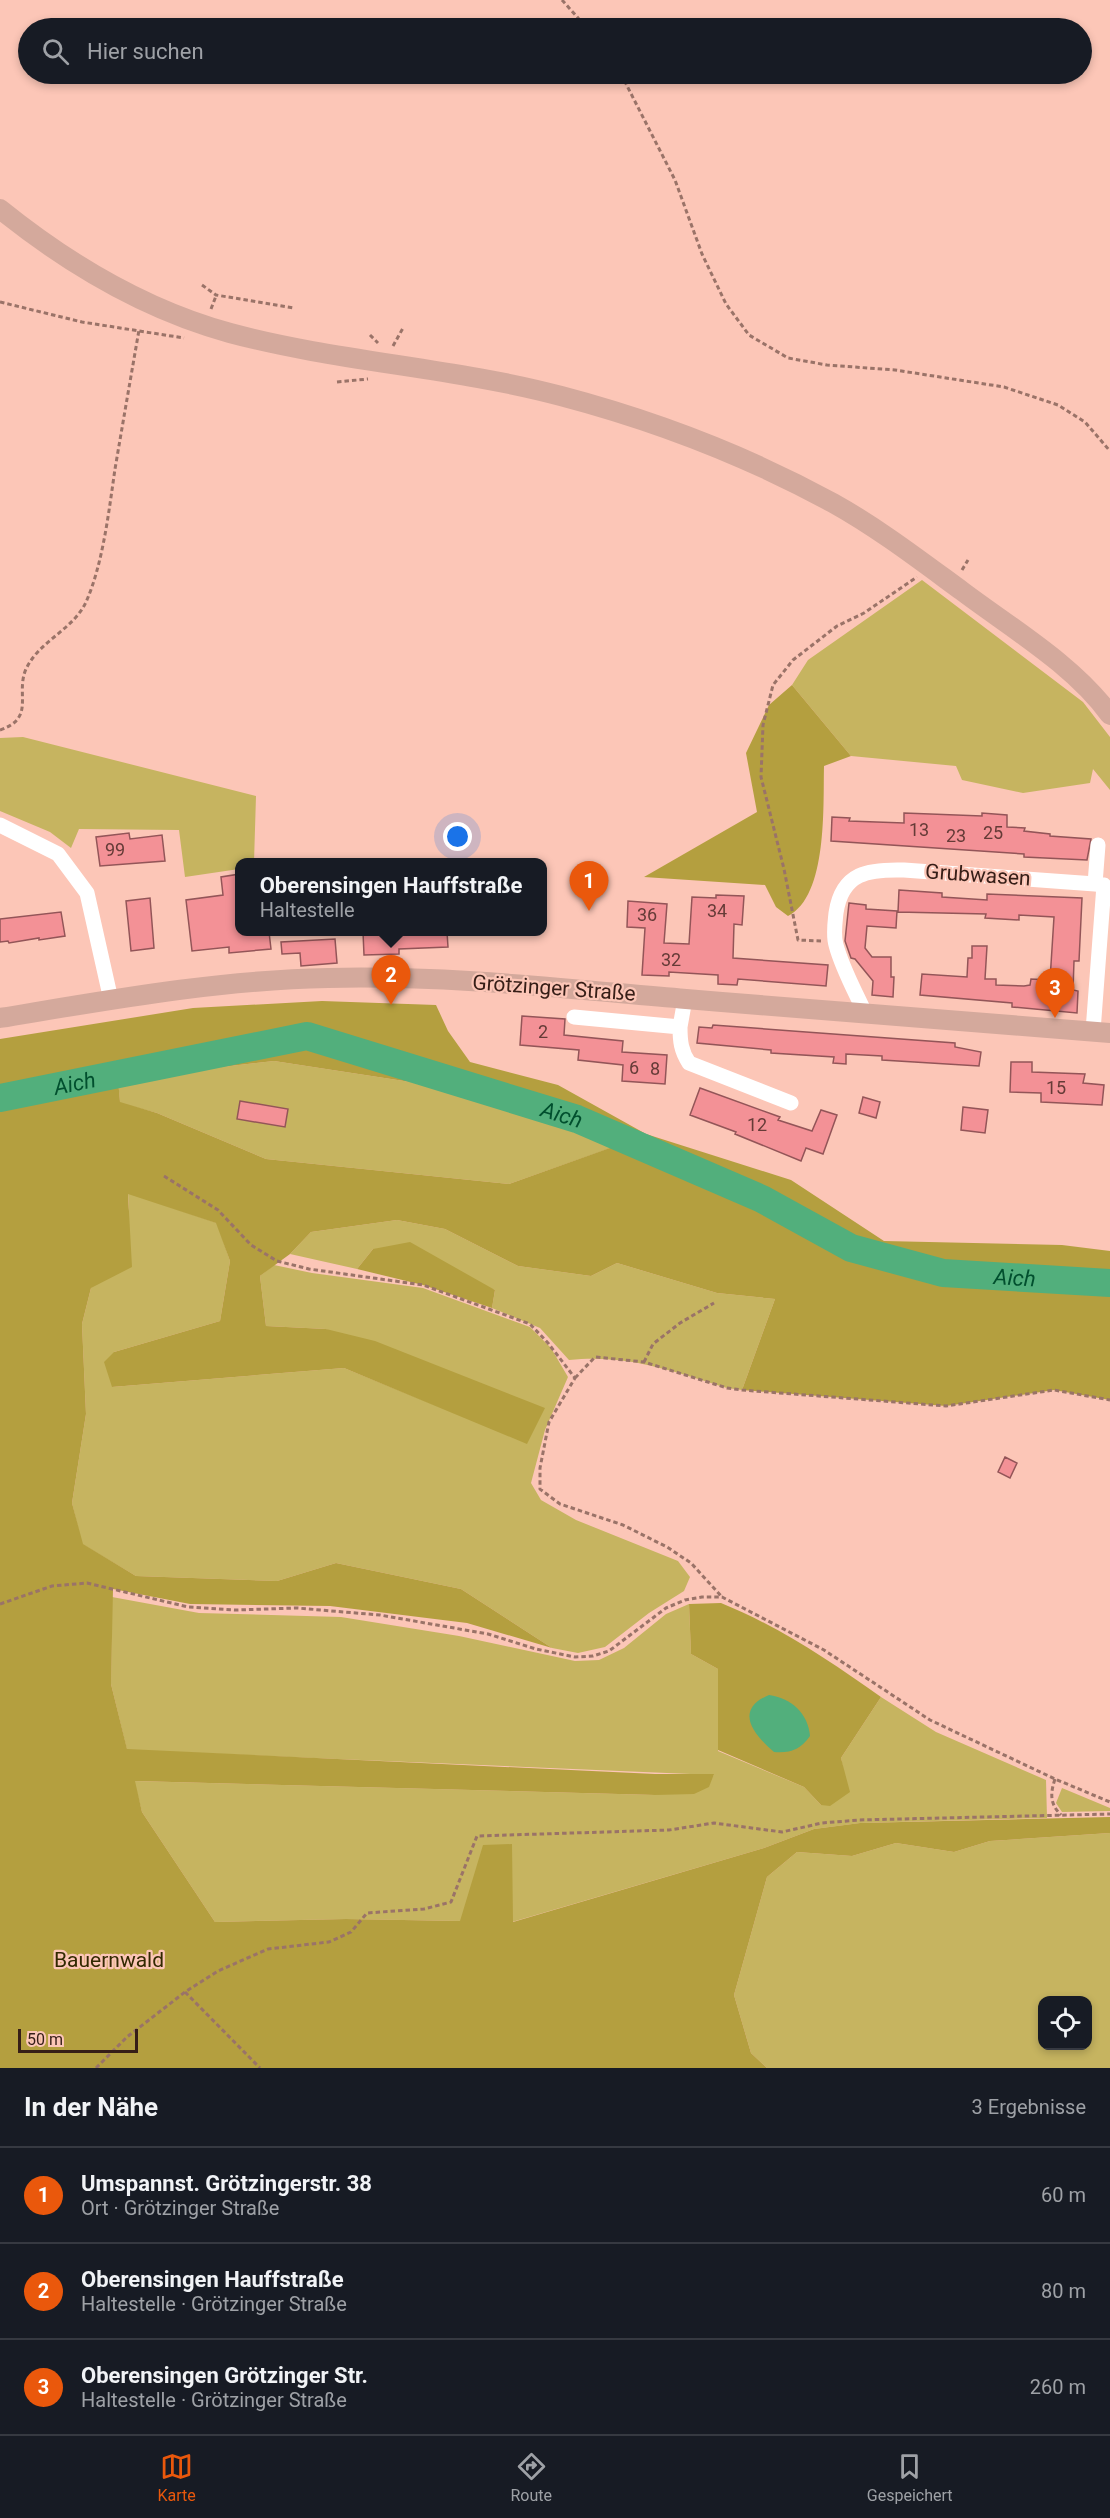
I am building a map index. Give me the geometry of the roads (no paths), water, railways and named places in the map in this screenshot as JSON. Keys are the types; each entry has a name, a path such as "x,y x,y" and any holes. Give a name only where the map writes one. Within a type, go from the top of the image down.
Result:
{"main road":[{"path":"0,209 67,258 114,285 206,325 308,350 486,380 558,395 629,415 691,436 757,464 836,505 930,567 1067,670 1096,695 1110,715"},
{"name":"Grötzinger Straße","path":"0,1018 111,1000 279,979 372,977 592,990 1101,1032"}],"street":[{"path":"0,825 58,854 87,893 111,1000"},
{"path":"1098,845 1095,884 1104,885 1101,1032"},
{"name":"Grubwasen","path":"866,1013 835,942 838,900 843,888 865,872 878,869 1095,884"},
{"path":"684,999 680,1042 683,1054 689,1063 791,1103"},
{"path":"574,1017 680,1027"}],"waterway":[{"name":"Aich","path":"0,1098 307,1036 577,1119 762,1199 851,1248 943,1273 1110,1283"}],"place":[{"name":"Umspannst. Grötzingerstr. 38","path":"589,911"},
{"name":"Oberensingen Hauffstraße","path":"391,1005"},
{"name":"Oberensingen Grötzinger Str.","path":"1055,1018"}],"park label":[{"name":"Bauernwald","path":"109,1960"}]}
